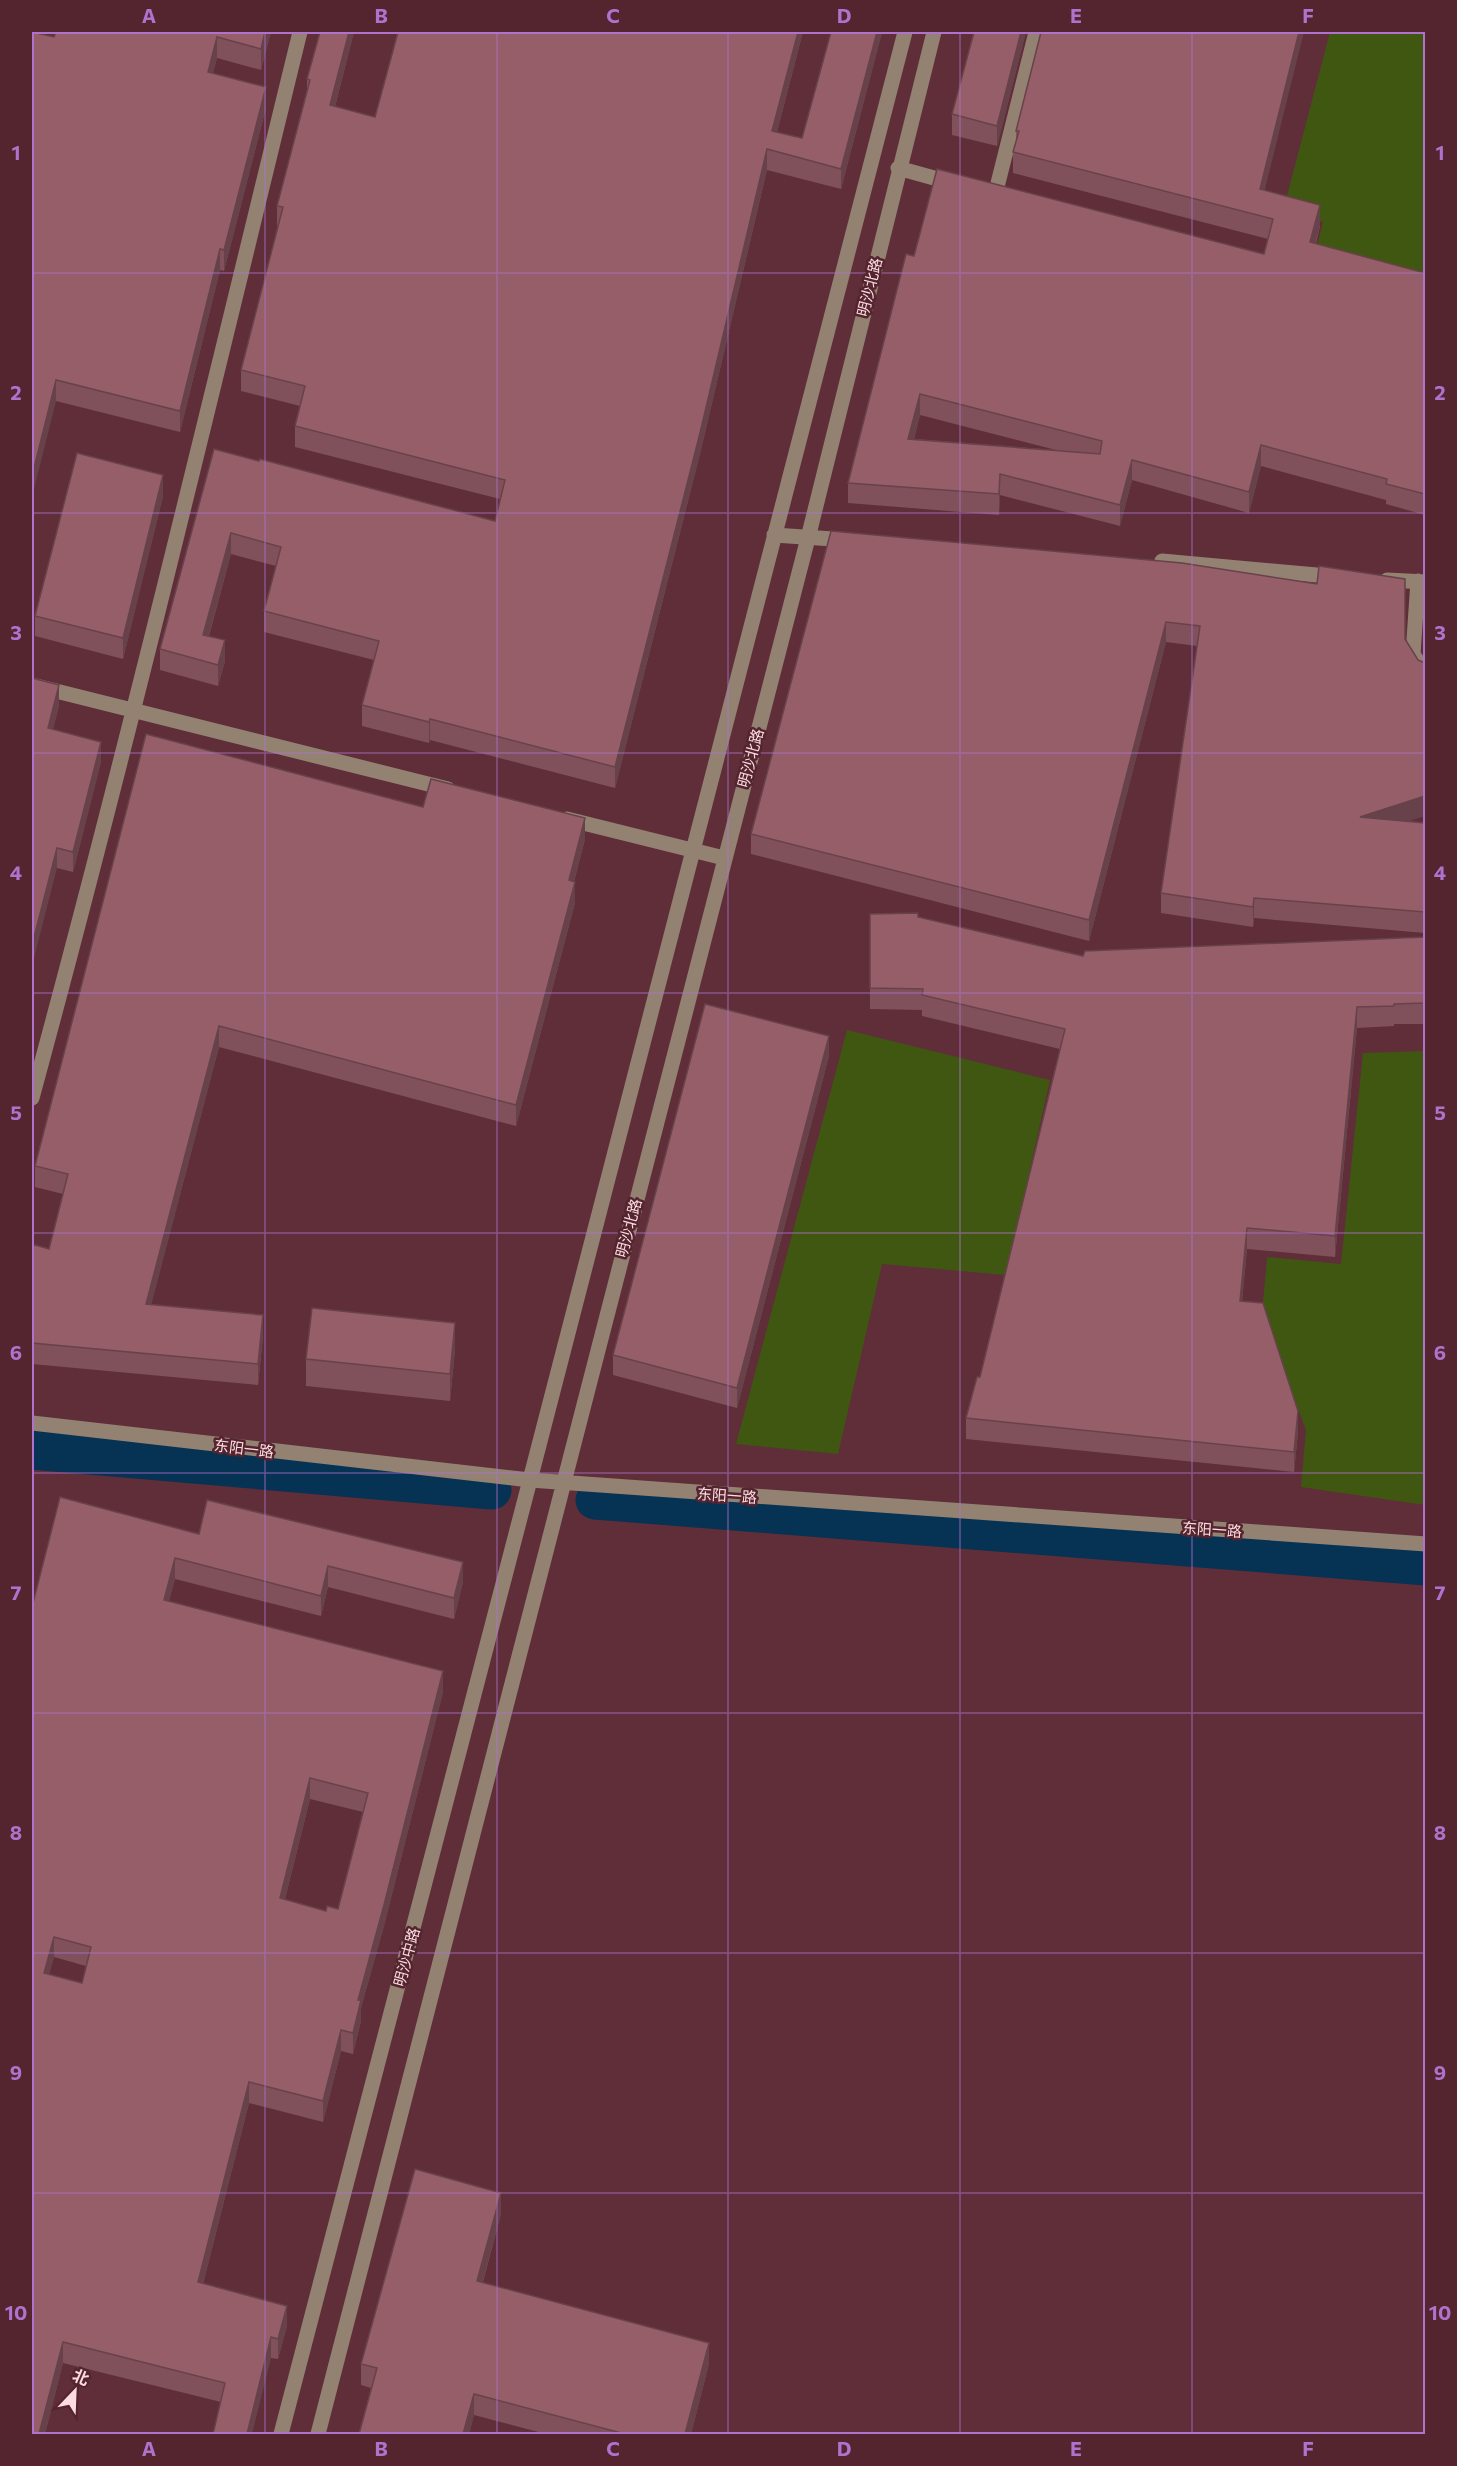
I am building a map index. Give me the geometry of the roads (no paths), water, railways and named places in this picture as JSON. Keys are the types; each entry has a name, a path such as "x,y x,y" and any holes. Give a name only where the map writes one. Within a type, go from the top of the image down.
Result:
{"street":[{"path":"32,1098 134,710 300,32"},
{"name":"明沙北路","path":"530,1480 905,32"},
{"name":"明沙北路","path":"562,1483 808,538 898,168 934,32"},
{"path":"995,195 1036,32"},
{"path":"898,168 963,186"},
{"path":"774,535 866,541"},
{"path":"1146,560 1364,580 1422,582 1413,654 1425,675"},
{"path":"32,685 459,792"},
{"path":"552,816 724,858"},
{"name":"东阳一路","path":"32,1423 562,1483 1425,1544"},
{"name":"明沙中路","path":"281,2434 530,1480"},
{"path":"318,2434 562,1483"}],"waterway":[{"path":"32,1450 492,1490"},
{"path":"595,1500 1426,1566"}]}
